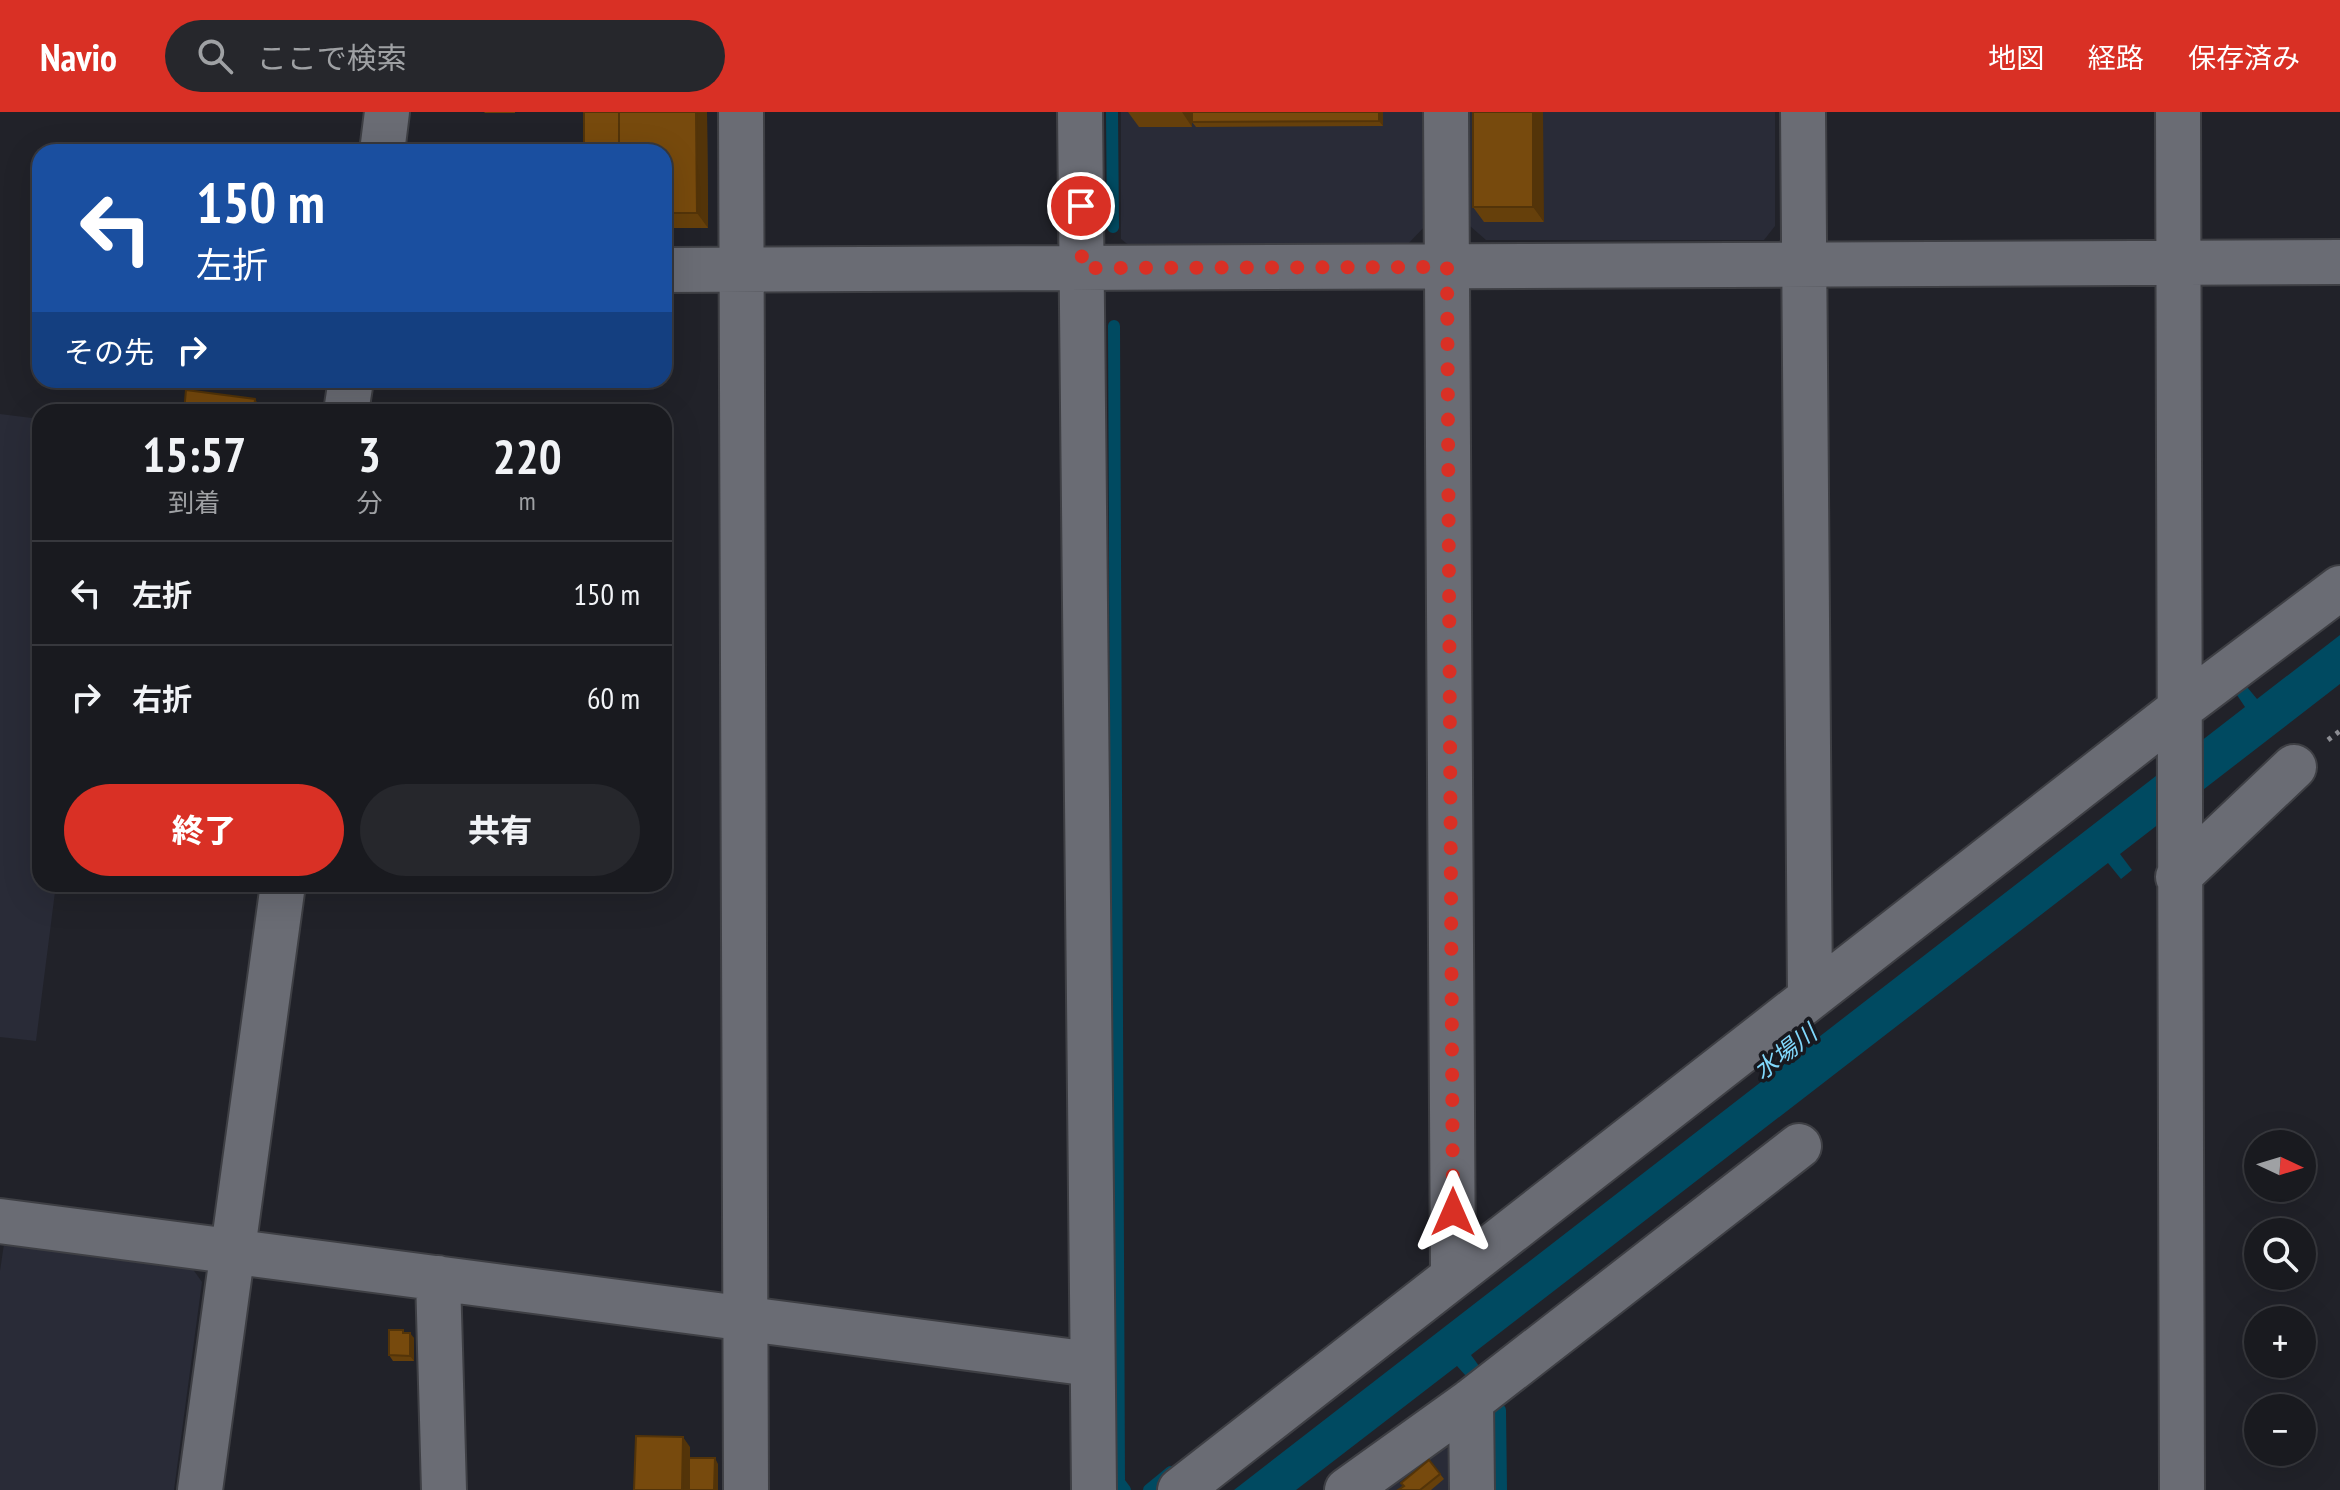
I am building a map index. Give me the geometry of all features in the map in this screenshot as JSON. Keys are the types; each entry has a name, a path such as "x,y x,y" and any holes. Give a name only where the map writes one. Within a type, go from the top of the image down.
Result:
{"street":[{"path":"383,144 387,112"},
{"path":"741,112 746,1490"},
{"path":"1080,112 1094,1490"},
{"path":"1446,112 1453,1276"},
{"path":"1803,112 1810,997"},
{"path":"2178,112 2182,1490"},
{"path":"672,270 2340,262"},
{"path":"1180,1490 1810,997 2181,721 2340,588"},
{"path":"2179,869 2294,767"},
{"path":"200,1490 282,892"},
{"path":"1347,1490 1471,1401 1799,1146"},
{"path":"0,1221 1091,1364"},
{"path":"438,1278 444,1490"},
{"path":"1471,1401 1472,1490"}],"shaded area":[{"path":"1121,112 1427,112 1427,224 1406,246 1131,247 1121,239"},
{"path":"1470,112 1775,112 1775,226 1764,240 1486,240 1470,226"},
{"path":"0,414 32,418 32,892 55,892 36,1041 0,1037"},
{"path":"4,1244 192,1268 202,1282 174,1490 0,1490 0,1271"},
{"path":"1440,1443 1456,1455 1456,1490 1380,1490"}],"water":[{"path":"2340,635 2340,684 2120,854 2132,870 2121,879 2108,863 1471,1355 1479,1366 1466,1376 1457,1366 1296,1490 1234,1490 2245,707 2237,695 2247,687 2257,699"}],"building":[{"path":"584,112 619,112 619,144 584,144"},
{"path":"619,112 696,112 697,213 672,213 672,144 619,144"},
{"path":"1192,112 1379,112 1379,121 1192,122"},
{"path":"1473,112 1533,112 1533,207 1473,207"},
{"path":"186,390 255,399 255,404 185,404"},
{"path":"389,1330 410,1333 410,1356 389,1355"},
{"path":"636,1436 683,1437 682,1490 634,1490"},
{"path":"689,1458 715,1458 714,1490 689,1490"},
{"path":"1429,1460 1440,1474 1420,1490 1398,1490 1404,1486 1401,1483"}],"waterway":[{"path":"1112,112 1113,227"},
{"path":"1114,326 1119,1482 1125,1490"},
{"path":"1500,1410 1501,1490"},
{"path":"1149,1490 1171,1472"}],"route":[{"path":"1081,206 1082,268 1447,267 1453,1212"}],"water label":[{"name":"水場川","path":"1785,1052"}]}
